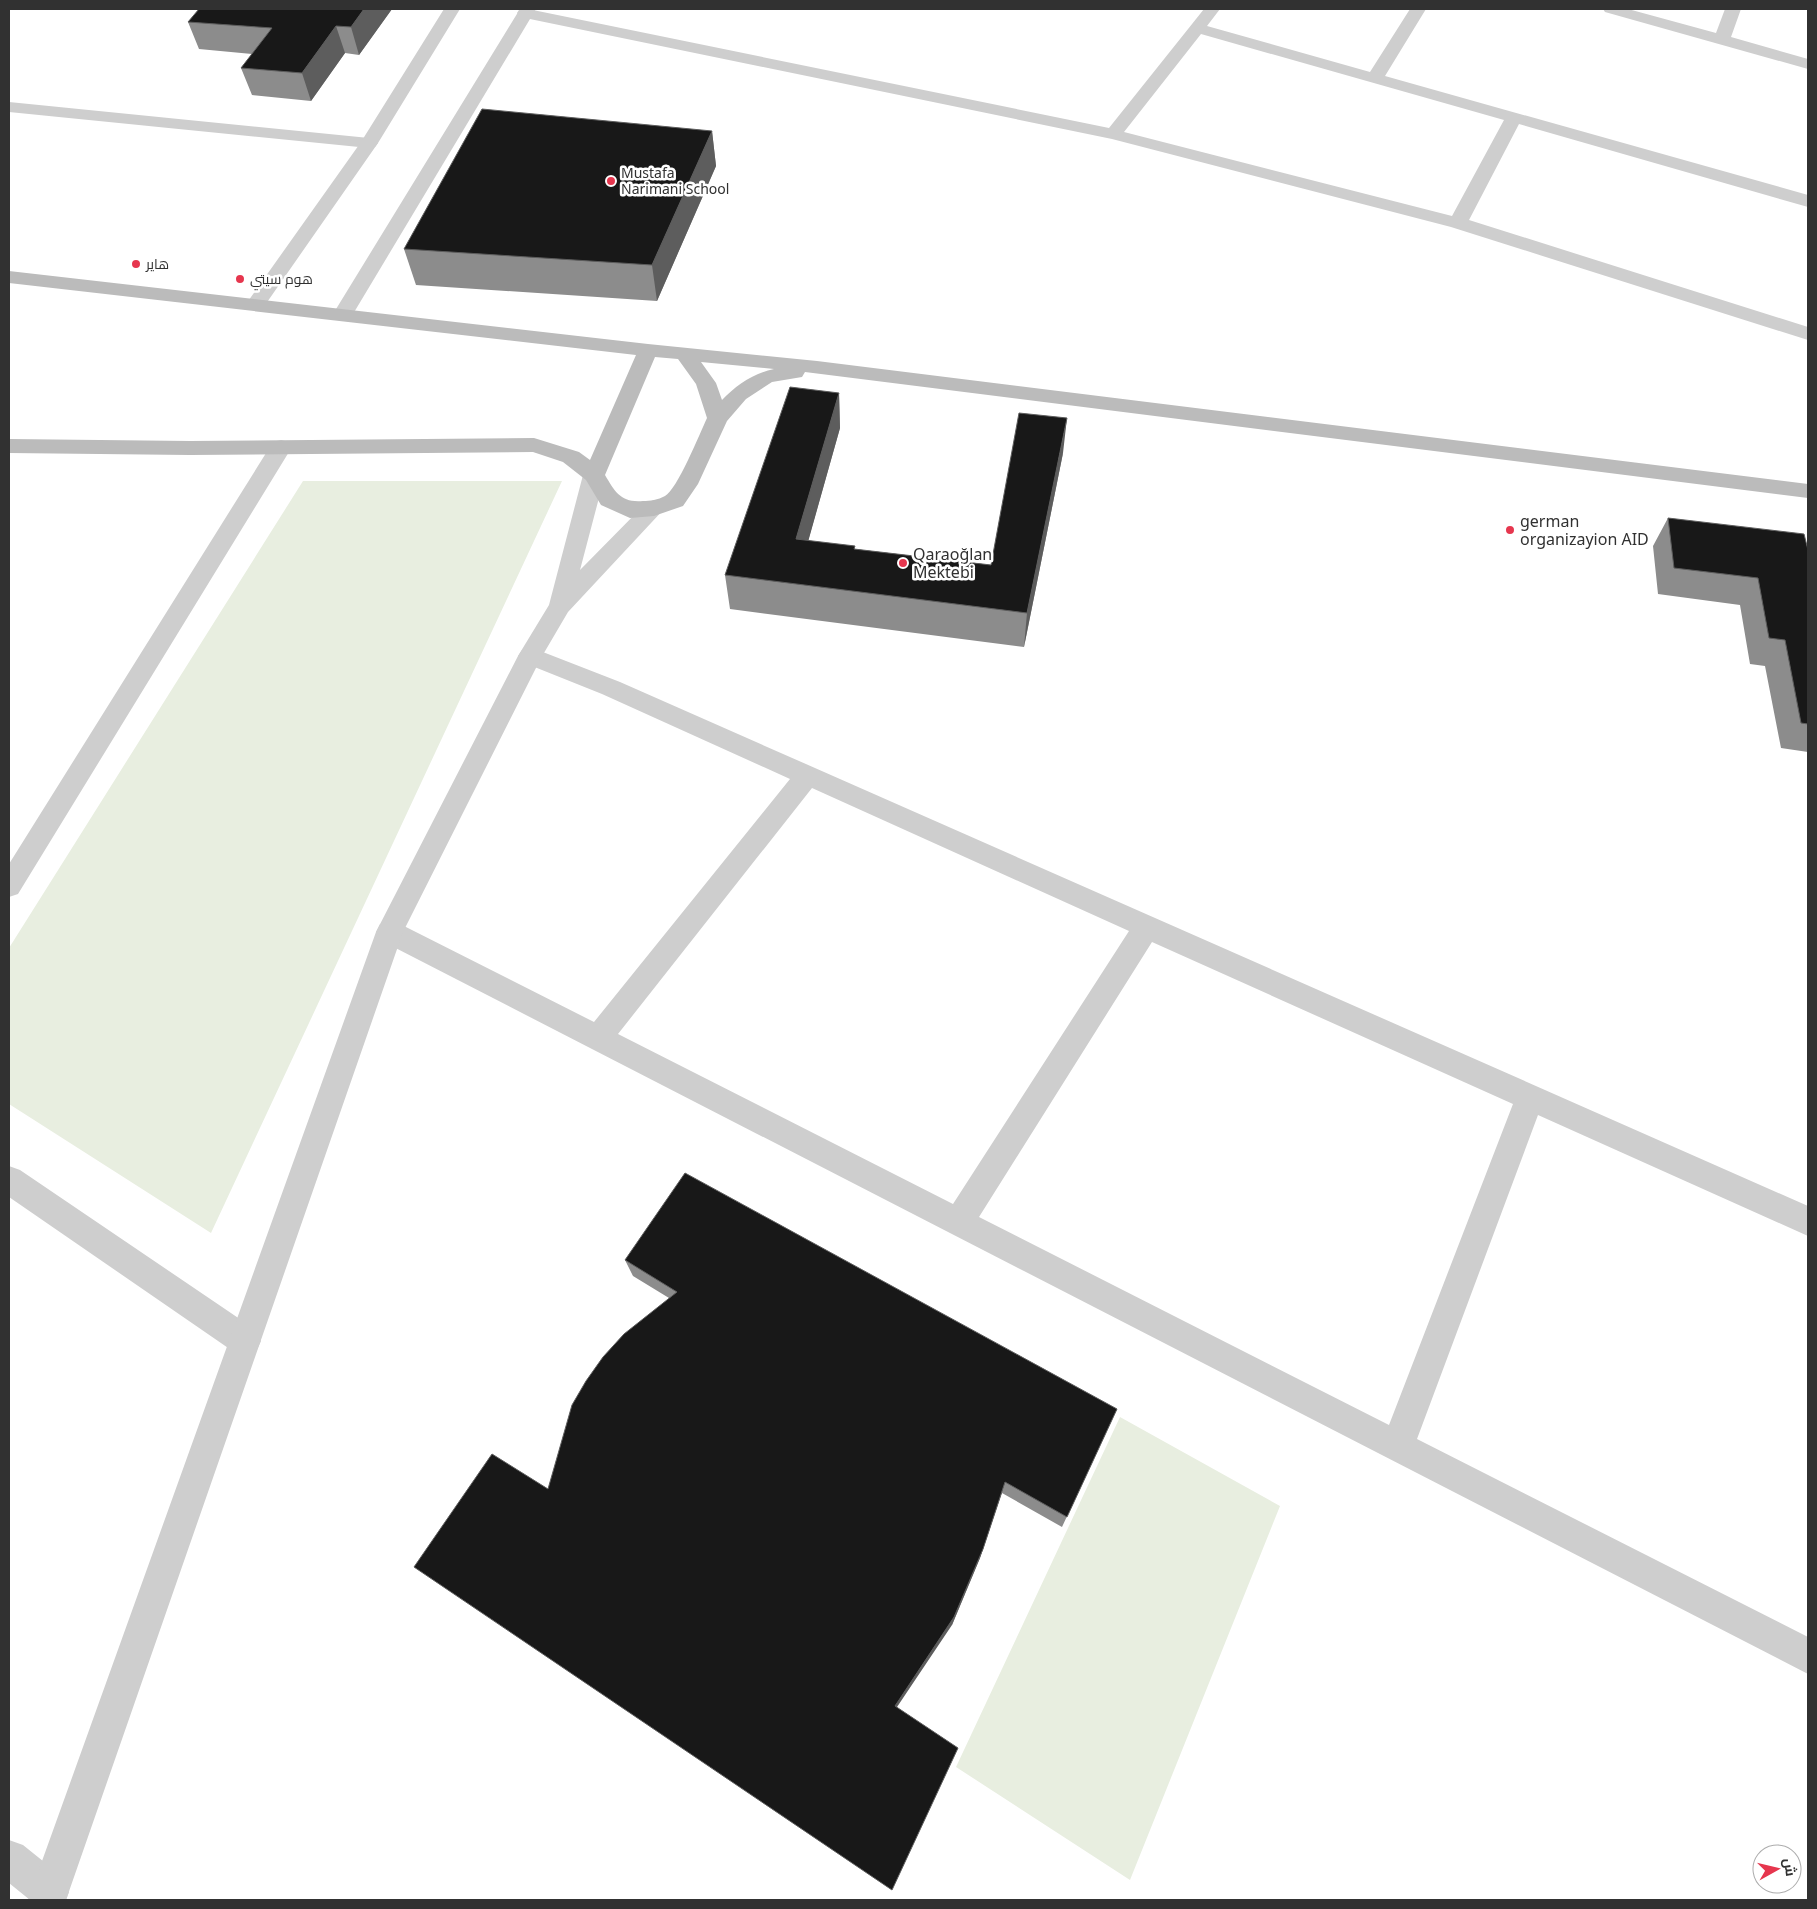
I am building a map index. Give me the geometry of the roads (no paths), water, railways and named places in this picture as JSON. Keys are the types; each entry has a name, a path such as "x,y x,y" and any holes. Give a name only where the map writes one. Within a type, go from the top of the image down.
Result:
{"main road":[{"path":"9,277 648,350 817,367 1808,491"},
{"path":"594,475 648,350"},
{"path":"685,354 706,383 718,418"},
{"path":"9,446 281,447 534,445 570,457 594,475 609,500 630,510 654,508 675,501 688,484 718,418 739,394 766,377 817,367"}],"street":[{"path":"256,304 369,143 452,9"},
{"path":"1113,134 1212,9"},
{"path":"1374,79 1418,9"},
{"path":"1611,9 1808,64"},
{"path":"1721,41 1733,9"},
{"path":"343,314 527,11 1113,134 1458,223 1808,334"},
{"path":"1198,28 1513,119 1808,201"},
{"path":"9,107 369,143"},
{"path":"1458,223 1513,119"},
{"path":"9,886 281,447"},
{"path":"560,606 594,475"},
{"path":"9,1859 48,1896 390,932 530,656 560,606 654,508"},
{"path":"530,656 611,688 1808,1221"},
{"path":"598,1038 807,776"},
{"path":"959,1222 1147,927"},
{"path":"390,932 1808,1656"},
{"path":"1398,1446 1530,1097"},
{"path":"9,1180 245,1341"}],"place":[{"name":"Mustafa Narimani School","path":"611,181"},
{"name":"هاير","path":"136,264"},
{"name":"هوم سيتي","path":"240,279"},
{"name":"german organizayion AID","path":"1510,530"},
{"name":"Qaraoğlan Mektebi","path":"903,563"}]}
